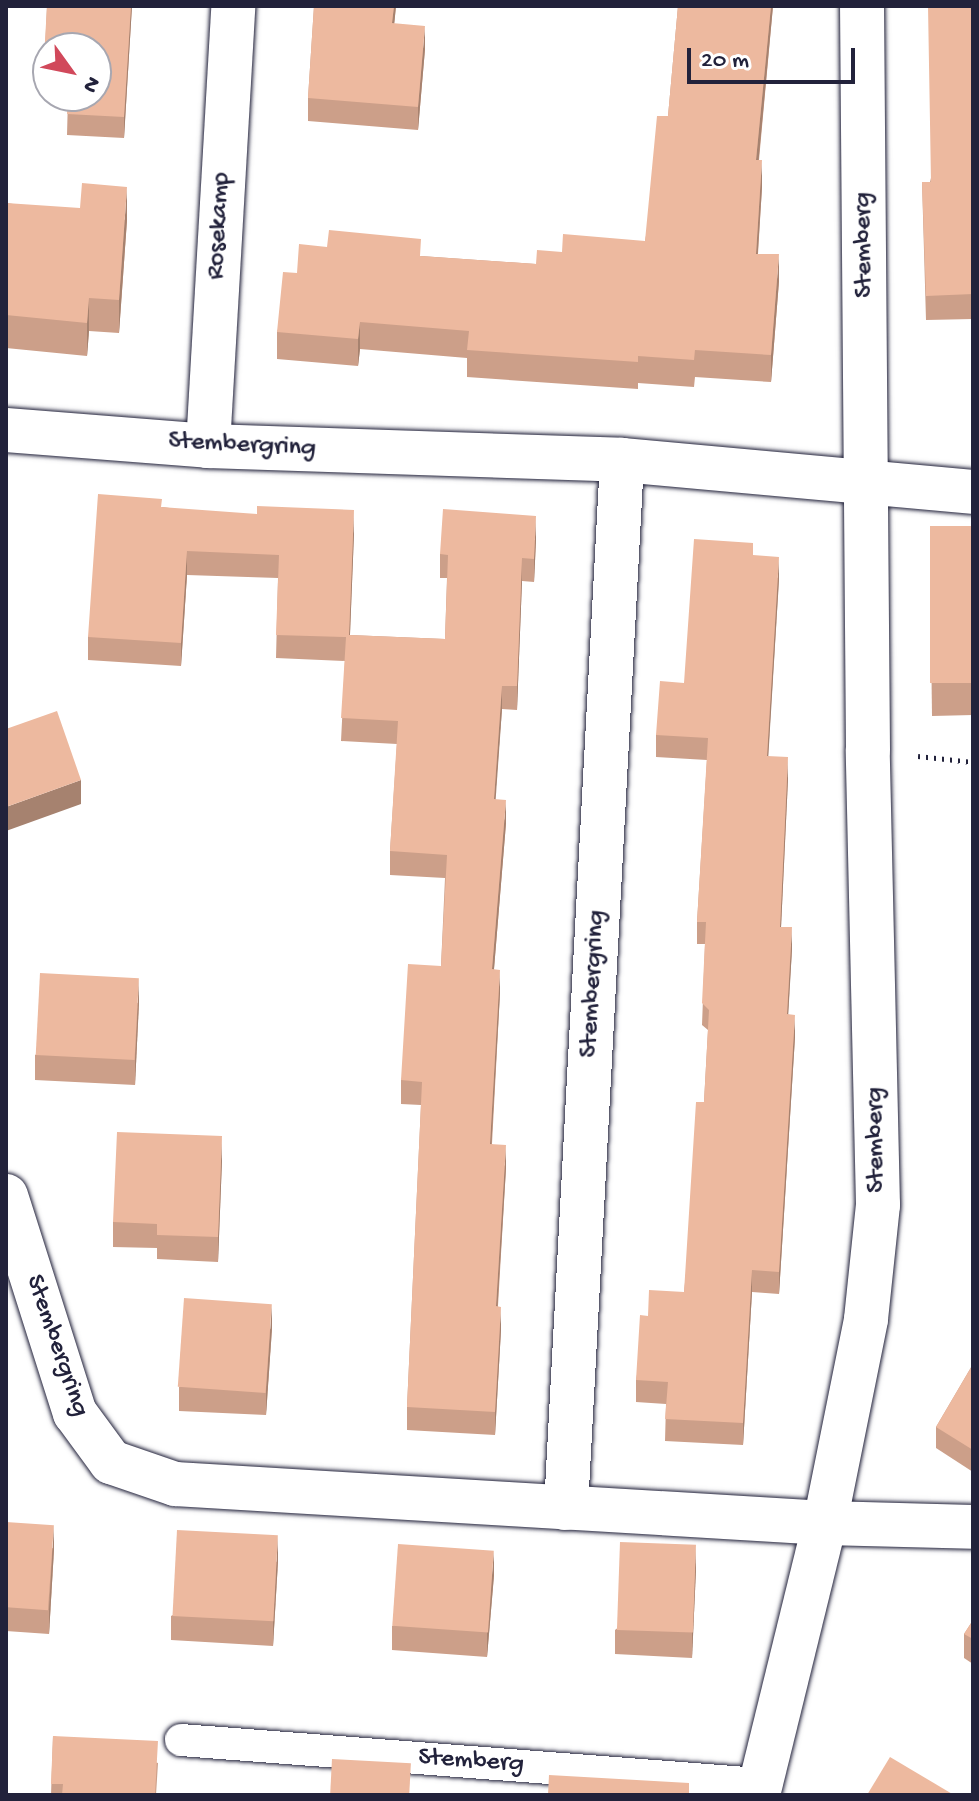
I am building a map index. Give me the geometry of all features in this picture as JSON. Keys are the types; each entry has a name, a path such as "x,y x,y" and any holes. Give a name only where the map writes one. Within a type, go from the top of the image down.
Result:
{"street":[{"name":"Rosekamp","path":"208,446 233,6"},
{"name":"Stemberg","path":"759,1790 825,1523 866,1319 878,1205 868,750 862,6"},
{"name":"Stembergring","path":"6,430 208,446 622,460 868,484"},
{"name":"Stembergring","path":"566,1508 622,460"},
{"path":"868,484 973,492"},
{"name":"Stembergring","path":"6,1196 75,1413 111,1462 175,1484 825,1523 973,1527"}],"lane":[{"name":"Stemberg","path":"181,1740 759,1790"}],"building":[{"path":"47,6 131,6 124,117 67,114 112,112 112,32 45,32"},
{"path":"314,6 394,6 392,23 425,26 418,107 308,98"},
{"path":"678,6 771,6 756,160 762,160 756,254 779,254 771,355 695,350 694,360 638,356 638,362 467,350 469,331 360,322 358,339 277,332 283,272 297,273 299,244 327,247 329,230 421,239 420,256 536,264 537,250 562,252 563,234 645,241 657,116 668,116"},
{"path":"928,6 973,6 973,294 926,296 922,182 931,182"},
{"path":"82,183 127,187 119,300 89,298 87,323 6,315 6,203 80,208"},
{"path":"98,494 162,499 161,507 257,514 257,506 354,510 349,635 445,639 448,555 440,554 443,509 536,516 534,559 522,558 517,686 502,686 494,799 506,800 492,969 500,970 490,1144 506,1145 496,1306 501,1307 495,1412 407,1407 422,1082 401,1080 408,964 441,966 447,855 390,851 398,721 341,718 346,637 276,635 279,555 187,551 181,643 88,637"},
{"path":"930,526 973,526 973,683 930,683"},
{"path":"694,539 753,543 753,555 779,557 767,756 788,757 780,927 792,927 787,1014 795,1015 779,1272 752,1270 743,1423 665,1419 668,1382 636,1380 640,1315 648,1316 649,1290 684,1292 696,1102 704,1102 709,1010 702,1003 706,922 697,922 708,738 656,735 660,681 684,683"},
{"path":"57,711 81,780 6,807 6,729"},
{"path":"40,973 139,978 135,1060 36,1055"},
{"path":"117,1132 222,1136 218,1237 157,1235 157,1224 113,1222"},
{"path":"184,1298 272,1304 266,1393 178,1387"},
{"path":"973,1364 973,1450 936,1427"},
{"path":"6,1522 54,1525 48,1610 6,1607"},
{"path":"177,1530 278,1535 273,1621 172,1616"},
{"path":"620,1542 696,1545 693,1633 617,1630"},
{"path":"398,1544 494,1551 488,1632 392,1626"},
{"path":"973,1620 973,1639 964,1634"},
{"path":"53,1736 158,1741 155,1795 62,1795 63,1784 51,1784"},
{"path":"890,1757 954,1795 867,1795"},
{"path":"332,1759 411,1763 409,1795 330,1795"},
{"path":"549,1775 689,1783 689,1795 548,1795"}]}
